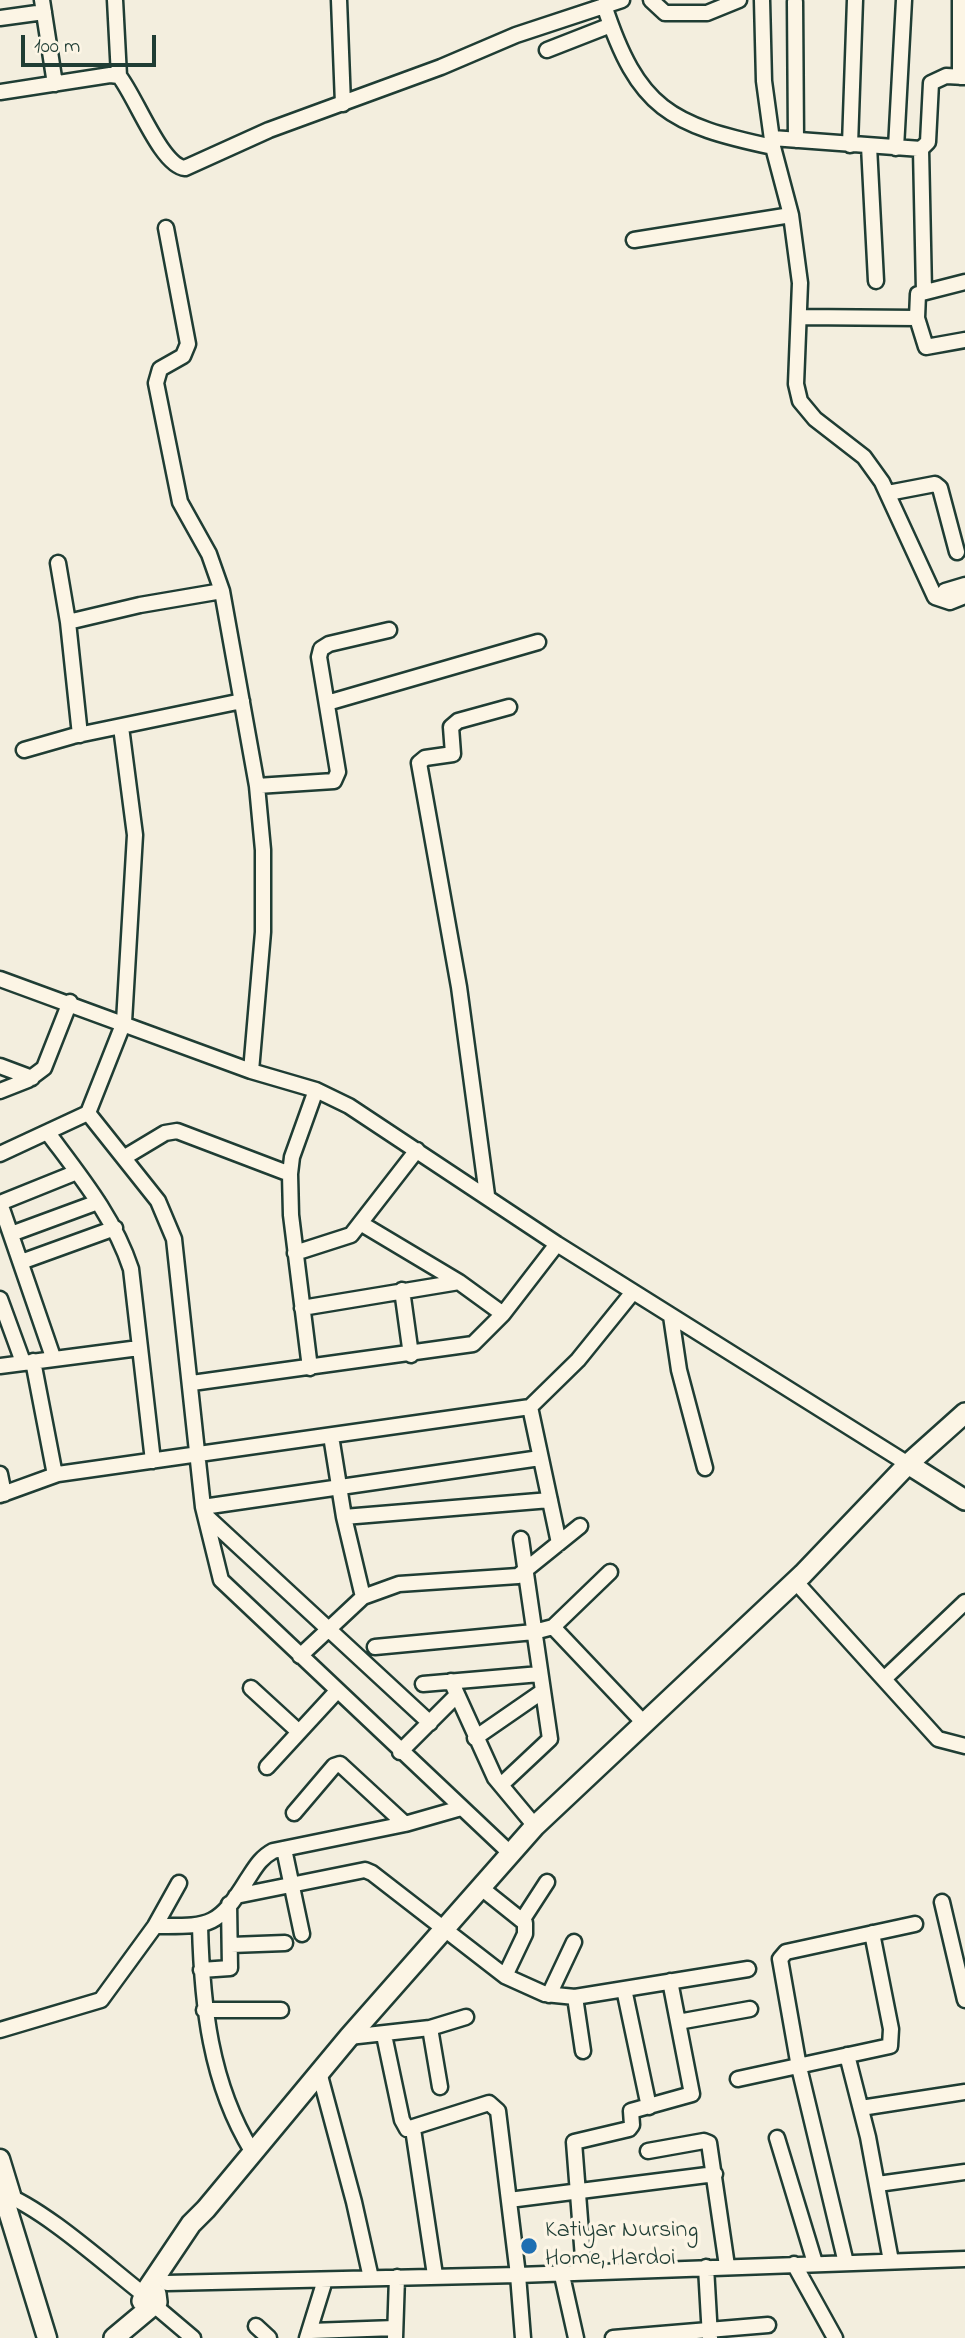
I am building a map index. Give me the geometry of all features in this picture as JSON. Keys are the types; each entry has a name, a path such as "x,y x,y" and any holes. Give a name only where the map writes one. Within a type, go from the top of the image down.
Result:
{"highway":[{"path":"114,2338 151,2297 198,2231 206,2209 252,2151 510,1853 643,1722 799,1578 824,1560 965,1413"},
{"path":"912,1467 965,1425"},
{"path":"912,1467 965,1500"},
{"path":"98,2338 151,2297"}],"main road":[{"path":"0,2159 5,2196 47,2338"}],"street":[{"path":"116,0 119,76 154,136 181,169 269,130 343,104 516,35 622,0"},
{"path":"338,0 343,104"},
{"path":"651,0 665,13 707,13 739,0"},
{"path":"762,0 764,81 773,143 791,215 800,283 796,384 800,401 815,419 864,457 888,493 931,593 950,602 965,596"},
{"path":"850,145 855,0"},
{"path":"896,148 904,0"},
{"path":"924,292 921,149 928,142 931,83 938,77 962,77 960,0"},
{"path":"795,2 796,140"},
{"path":"604,5 627,67 663,108 711,134 773,143 796,140 921,149"},
{"path":"0,18 43,6 55,84"},
{"path":"547,50 611,26"},
{"path":"0,92 119,76"},
{"path":"869,146 876,281"},
{"path":"634,240 791,215"},
{"path":"166,228 188,344 183,356 160,369 156,383 180,502 209,554 222,590 257,786 263,850 263,932 251,1071"},
{"path":"965,282 924,292 916,297 917,318 926,347 965,340"},
{"path":"799,317 917,318"},
{"path":"888,493 935,484 940,488 957,552"},
{"path":"58,563 68,622 80,735"},
{"path":"942,597 945,591 965,584"},
{"path":"68,622 222,590"},
{"path":"257,786 334,781 338,772 319,657 321,649 329,644 389,631"},
{"path":"327,703 538,642"},
{"path":"24,750 80,735 242,701"},
{"path":"486,1195 457,974 419,763 425,758 453,754 451,727 458,721 509,707"},
{"path":"0,1154 88,1113 124,1022 135,835 121,727"},
{"path":"0,979 124,1022 251,1071 316,1090 349,1106 557,1244 912,1467"},
{"path":"0,1091 32,1078 44,1068 70,1003"},
{"path":"0,1066 32,1078"},
{"path":"310,1368 295,1252 290,1174 292,1157 316,1090"},
{"path":"88,1113 158,1201 174,1239 192,1383 204,1511 221,1580 400,1752 510,1853"},
{"path":"125,1157 165,1133 177,1131 290,1174"},
{"path":"48,1133 115,1228 131,1269 153,1461"},
{"path":"295,1252 346,1238 362,1224 417,1150"},
{"path":"52,1357 0,1203 77,1172"},
{"path":"11,1234 98,1202"},
{"path":"362,1224 459,1282 503,1314"},
{"path":"21,1262 115,1228"},
{"path":"192,1383 411,1355 472,1344 503,1314 557,1244"},
{"path":"302,1308 459,1282"},
{"path":"402,1290 411,1355"},
{"path":"0,1474 2,1494 55,1475 530,1407 578,1360 633,1292"},
{"path":"0,1299 28,1362 55,1475"},
{"path":"671,1316 679,1370 705,1468"},
{"path":"0,1366 52,1357 139,1348"},
{"path":"530,1407 559,1544"},
{"path":"331,1436 344,1517 363,1597"},
{"path":"204,1511 339,1486 540,1458"},
{"path":"344,1517 550,1500"},
{"path":"204,1511 327,1630 430,1723"},
{"path":"300,1656 363,1597 399,1584 518,1576 580,1526"},
{"path":"501,1785 550,1739 521,1539"},
{"path":"375,1647 534,1632 553,1627 610,1572"},
{"path":"799,1578 938,1739 965,1746"},
{"path":"884,1679 965,1602"},
{"path":"553,1627 643,1722"},
{"path":"423,1684 454,1688 540,1674"},
{"path":"251,1688 299,1732"},
{"path":"400,1752 430,1723 454,1688"},
{"path":"454,1688 475,1738 501,1785 535,1826"},
{"path":"267,1767 337,1691"},
{"path":"475,1738 543,1691"},
{"path":"294,1813 334,1766 340,1764 405,1824"},
{"path":"155,1926 200,1926 214,1922 260,1860 272,1851 405,1824 461,1808"},
{"path":"284,1849 302,1934"},
{"path":"232,1900 365,1870 372,1872 505,1976 549,1995 575,1997 748,1969"},
{"path":"505,1976 525,1934 523,1919 547,1882"},
{"path":"0,2030 101,2000 155,1926 179,1883"},
{"path":"480,1887 523,1919"},
{"path":"201,1970 230,1968 232,1900"},
{"path":"942,1902 964,1990"},
{"path":"846,2263 799,2067 779,1965 781,1955 915,1924"},
{"path":"200,1926 204,2010 227,2105 252,2151"},
{"path":"738,2079 847,2054 887,2048 892,2043 872,1933"},
{"path":"549,1995 574,1942"},
{"path":"231,1945 285,1943"},
{"path":"583,2271 574,2142 629,2129 632,2125 631,2111 692,2094 670,1981"},
{"path":"624,1989 649,2107"},
{"path":"575,1997 583,2052"},
{"path":"678,2022 750,2009"},
{"path":"204,2010 281,2010"},
{"path":"349,2037 430,2028 466,2017"},
{"path":"430,2028 440,2087"},
{"path":"384,2035 404,2126 413,2129 493,2104 500,2120 519,2275 523,2338"},
{"path":"847,2054 878,2184 891,2261"},
{"path":"319,2072 354,2202 371,2278"},
{"path":"861,2108 965,2092"},
{"path":"413,2129 435,2275"},
{"path":"777,2138 815,2263"},
{"path":"648,2151 707,2141 715,2174 727,2266"},
{"path":"878,2184 965,2172"},
{"path":"509,2200 715,2174"},
{"path":"5,2196 151,2297 193,2338"},
{"path":"151,2297 325,2280 965,2259"},
{"path":"794,2264 835,2338"},
{"path":"706,2267 710,2334"},
{"path":"561,2271 576,2338"},
{"path":"325,2280 309,2335 395,2333 397,2277"},
{"path":"613,2338 710,2334 768,2325"},
{"path":"256,2326 269,2338"}],"place":[{"name":"Katiyar Nursing Home, Hardoi","path":"529,2246"}]}
